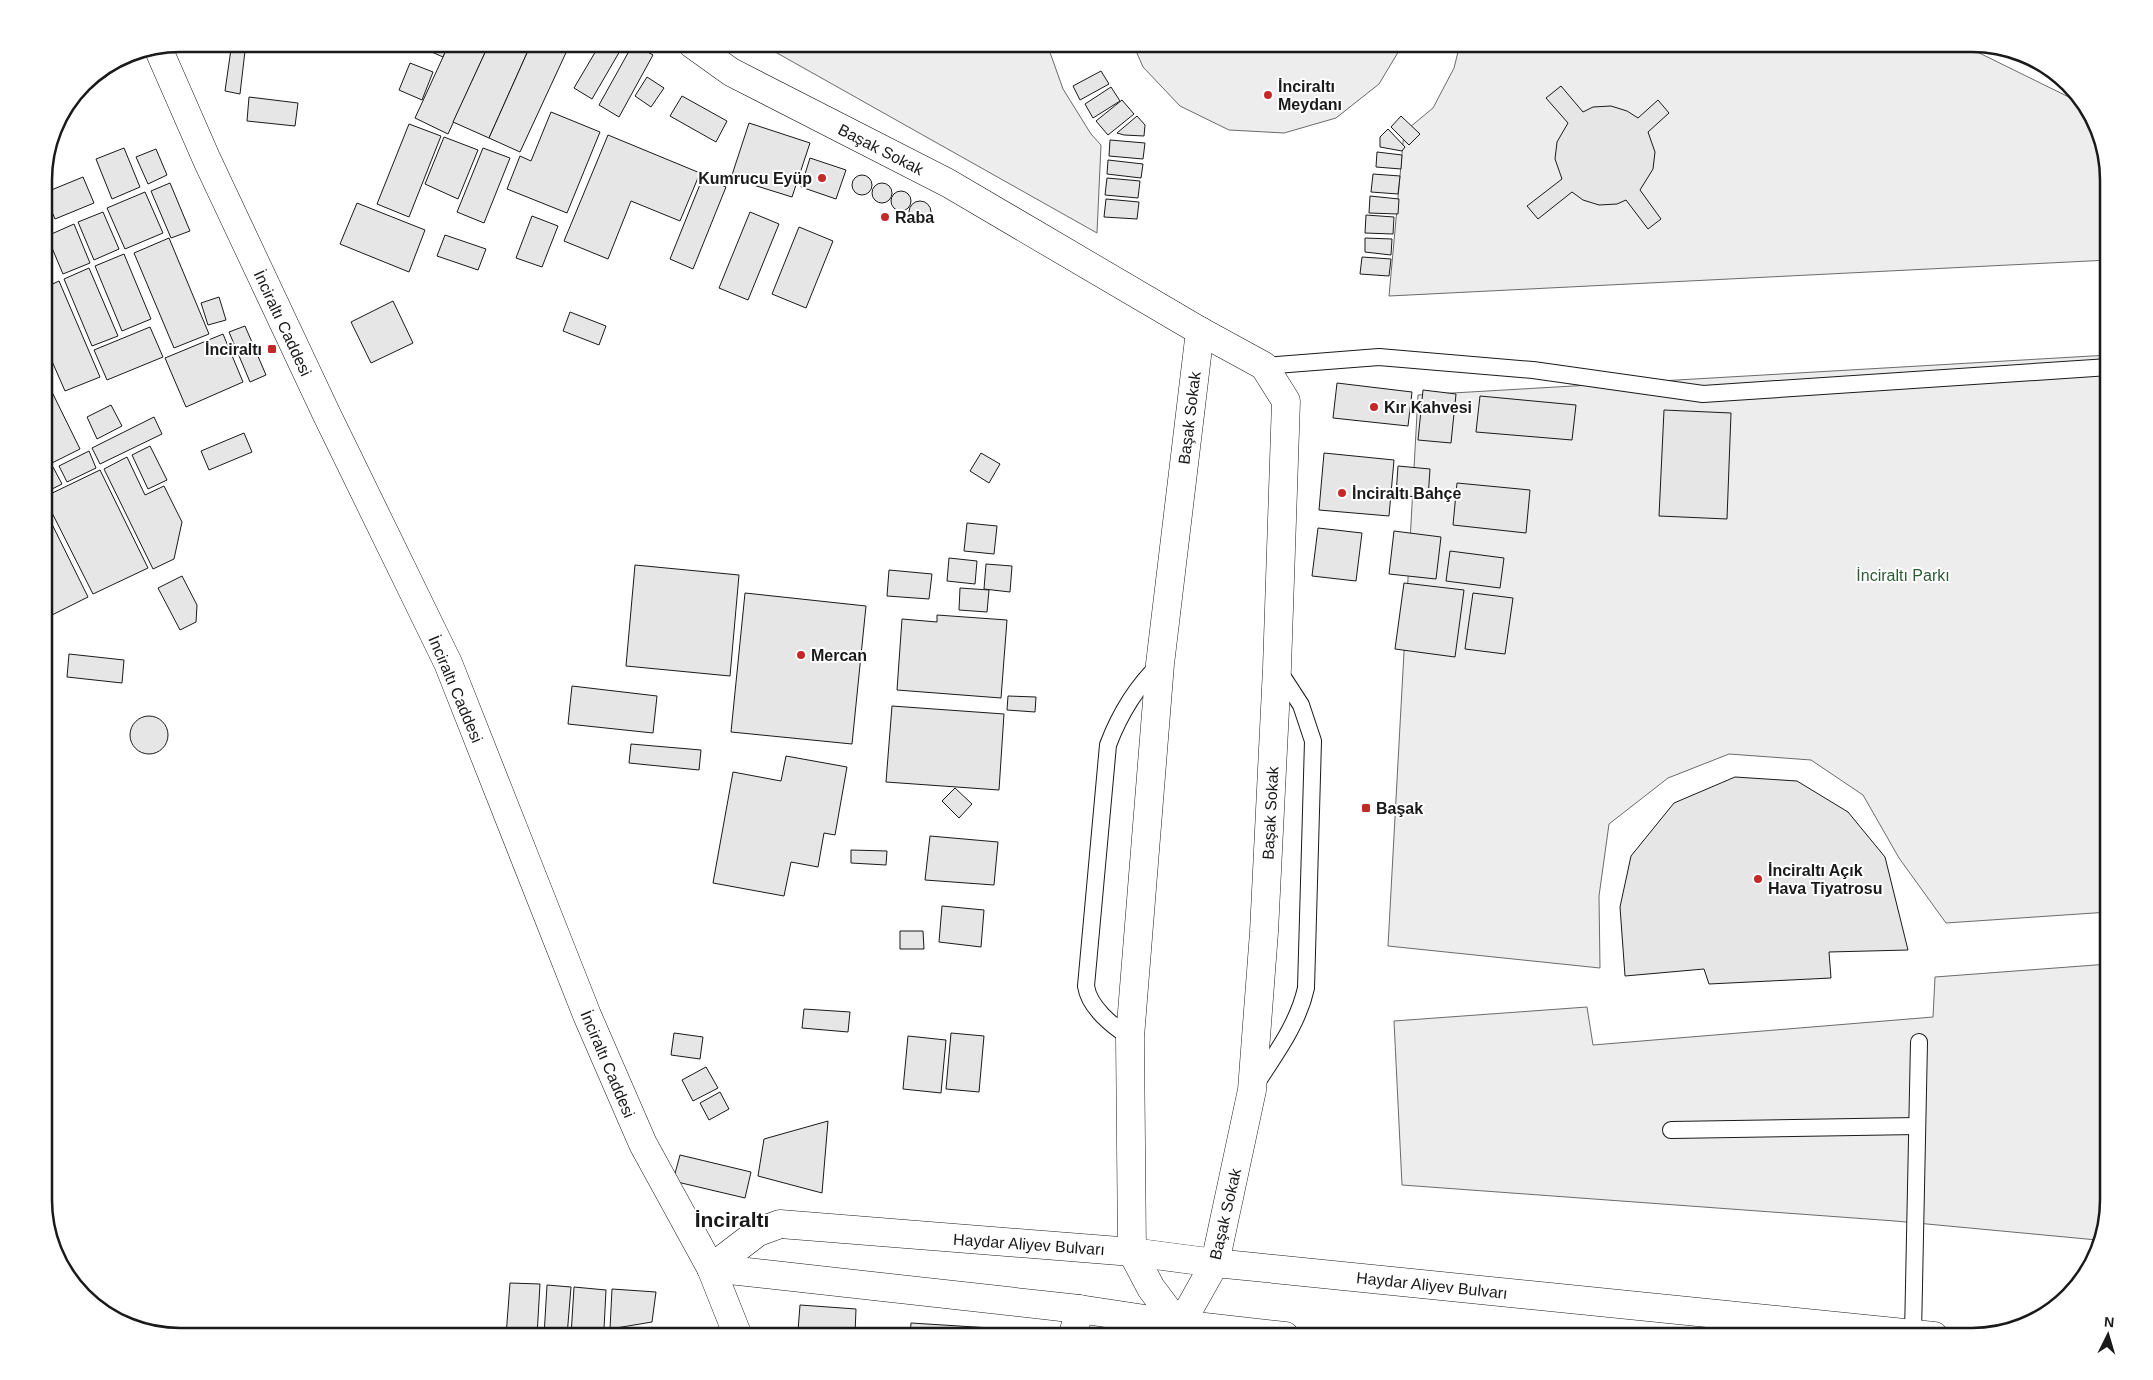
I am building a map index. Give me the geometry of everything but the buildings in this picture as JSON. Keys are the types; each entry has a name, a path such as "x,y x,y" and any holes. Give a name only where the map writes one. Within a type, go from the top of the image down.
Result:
{"street":[{"name":"Başak Sokak","path":"703,52 730,72 948,183 1200,331 1264,366 1286,401 1277,668 1264,932 1252,1090 1215,1263 1188,1312 1178,1324"},
{"name":"İnciraltı Caddesi","path":"161,54 215,177 326,413 448,663 587,1015 643,1144 711,1268 735,1328"},
{"name":"Başak Sokak","path":"1132,1252 1130,1037 1160,664 1200,331"},
{"name":"Haydar Aliyev Bulvarı","path":"711,1268 758,1232 780,1224 1132,1252 1215,1263 1855,1328"},
{"path":"1132,1252 1151,1288 1178,1324"},
{"path":"711,1268 1079,1309 1214,1328"},
{"path":"1075,1328 1079,1309"}],"lane":[{"path":"1264,366 1379,357 1533,370 1703,394 2100,367"},
{"path":"1130,1037 1119,1031 1091,1003 1086,986 1108,744 1116,723 1128,702 1144,680 1160,664"},
{"path":"1252,1090 1294,1025 1306,988 1313,741 1301,705 1277,668"},
{"path":"1919,1042 1917,1126 1924,1328"},
{"path":"1671,1130 1917,1126"}],"shaded area":[{"path":"775,52 1050,52 1063,89 1091,134 1101,145 1097,233"},
{"name":"İnciraltı Meydanı","path":"1136,52 1398,52 1379,84 1336,118 1284,133 1229,130 1180,106 1143,67"},
{"path":"1458,52 1979,53 2070,98 2079,109 2091,131 2099,163 2100,260 1389,296 1404,132 1433,108 1454,68"},
{"name":"İnciraltı Parkı","path":"2100,356 2100,913 1946,923 1899,858 1863,795 1811,760 1729,754 1668,778 1609,824 1599,896 1600,968 1388,946 1418,395"},
{"path":"2100,965 2100,1200 2099,1217 2094,1240 1895,1221 1402,1185 1394,1021 1587,1007 1593,1045 1933,1017 1935,977"}],"place":[{"name":"İnciraltı Meydanı","path":"1268,95"},
{"name":"Kumrucu Eyüp","path":"822,178"},
{"name":"Raba","path":"885,217"},
{"name":"İnciraltı","path":"272,349"},
{"name":"Kır Kahvesi","path":"1374,407"},
{"name":"İnciraltı Bahçe","path":"1342,493"},
{"name":"Mercan","path":"801,655"},
{"name":"Başak","path":"1366,808"},
{"name":"İnciraltı Açık Hava Tiyatrosu","path":"1758,879"}],"district":[{"name":"İnciraltı","path":"732,1220"}]}
